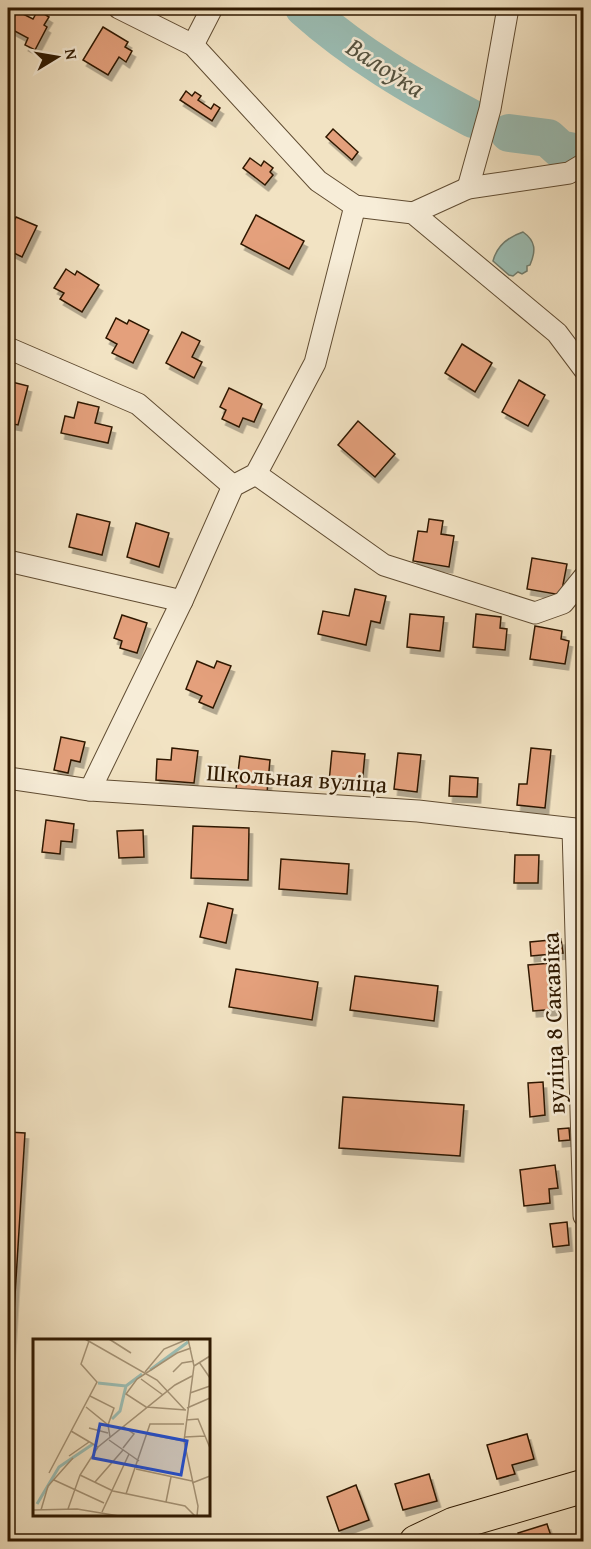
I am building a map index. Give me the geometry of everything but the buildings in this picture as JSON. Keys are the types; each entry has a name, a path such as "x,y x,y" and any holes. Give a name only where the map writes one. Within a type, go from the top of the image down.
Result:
{"main road":[{"path":"416,1542 454,1524 584,1486"}],"street":[{"path":"119,8 193,45 318,181 355,206 413,213 468,188 569,173 584,164"},
{"path":"193,45 212,8"},
{"path":"468,188 490,109 508,8"},
{"path":"90,790 182,601 233,486 256,474 315,363 355,206"},
{"path":"413,213 557,333 584,369"},
{"path":"8,348 138,404 233,486"},
{"path":"256,474 384,565 535,613 563,603 584,577"},
{"path":"8,561 182,601"},
{"name":"Школьная вуліца","path":"8,778 90,790 418,811 578,830"},
{"name":"вуліца 8 Сакавіка","path":"578,830 584,1216"}],"water":[{"path":"523,232 533,243 532,260 527,266 527,271 522,274 518,272 513,276 509,275 493,261 497,250 504,242"}],"waterway":[{"name":"Валоўка","path":"304,8 343,40 385,69 473,119"},
{"name":"Валоўка","path":"509,133 548,138 560,149 584,154"}]}
